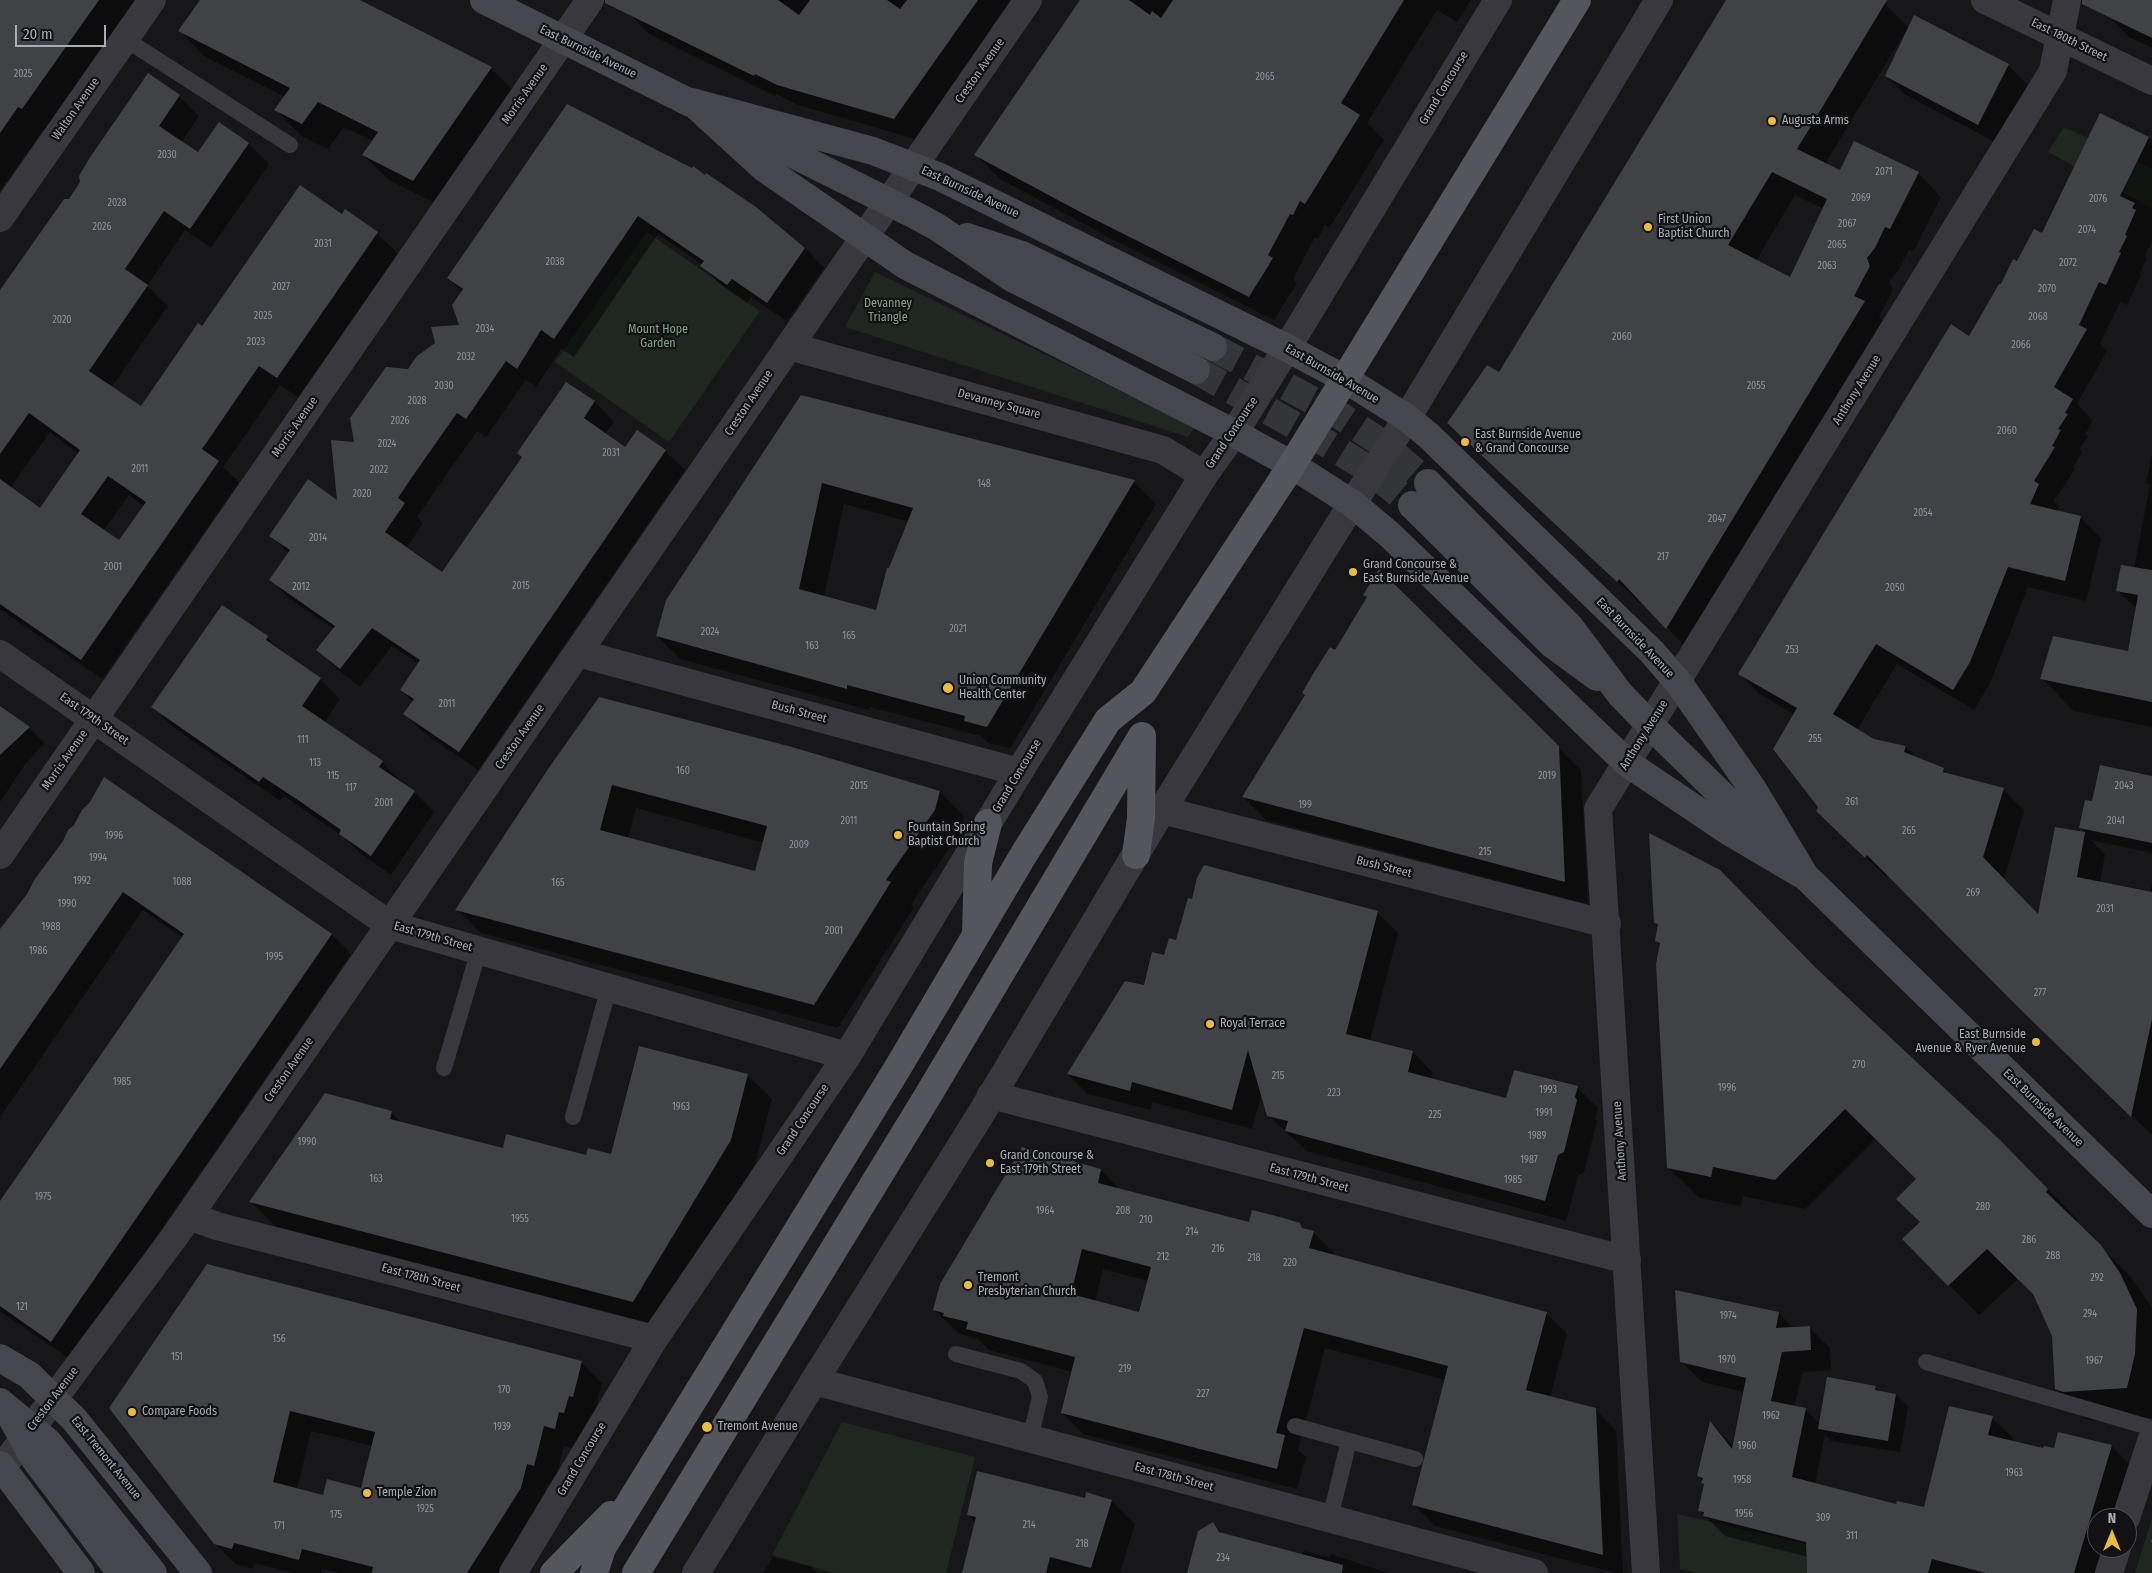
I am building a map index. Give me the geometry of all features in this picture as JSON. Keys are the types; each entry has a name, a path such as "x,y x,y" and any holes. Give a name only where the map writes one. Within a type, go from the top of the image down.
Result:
{"main road":[{"name":"East Burnside Avenue","path":"484,0 692,102 889,202 937,227 1012,278 1196,370"},
{"path":"594,1573 602,1548 1108,720 1144,692 1292,465 1577,0"},
{"name":"East Burnside Avenue","path":"692,102 873,151 915,166 963,187 1287,348 1345,379 1407,418 1429,436 1638,639 1678,682 1752,788 1805,876"},
{"name":"East Burnside Avenue","path":"692,102 764,168 905,265 1234,433 1292,465 1353,504 1390,535 1627,763 1728,832 1805,876"},
{"name":"East Burnside Avenue","path":"937,227 1022,255 1214,347"},
{"name":"East Burnside Avenue","path":"1428,483 1570,627 1620,694 1650,725 2152,1214"},
{"name":"East Burnside Avenue","path":"1412,505 1552,644 1620,694"},
{"path":"1136,855 1141,818 1144,692"},
{"path":"636,1573 927,1097 1142,736"},
{"path":"975,936 978,863 988,823"},
{"name":"East Tremont Avenue","path":"0,1358 28,1375 74,1418 198,1573"},
{"path":"3,1405 27,1433 34,1458 121,1573"},
{"path":"27,1433 48,1442 153,1573"},
{"path":"1,1467 81,1573"},
{"path":"554,1573 642,1484"}],"street":[{"name":"Walton Avenue","path":"0,218 152,0"},
{"name":"Morris Avenue","path":"0,855 590,0"},
{"name":"Creston Avenue","path":"1,1467 188,1216 1028,0"},
{"name":"Grand Concourse","path":"513,1573 654,1340 847,1056 1019,772 1204,475 1234,433 1287,348 1498,0"},
{"path":"696,1573 991,1095 1162,810 1407,418 1660,0"},
{"name":"East 180th Street","path":"1985,0 2152,81"},
{"name":"Anthony Avenue","path":"1646,1573 1598,809 2053,71 2067,0"},
{"name":"Devanney Square","path":"788,346 1164,450 1204,475"},
{"name":"Bush Street","path":"578,653 1019,772"},
{"name":"East 179th Street","path":"0,654 390,925 847,1056"},
{"name":"Bush Street","path":"1162,810 1606,924"},
{"name":"East 179th Street","path":"991,1095 1627,1260"},
{"name":"East 178th Street","path":"188,1216 217,1226 654,1340"},
{"name":"East 178th Street","path":"814,1381 1534,1573"},
{"path":"2129,1508 2152,1439"},
{"path":"2109,1573 2114,1558"}],"lane":[{"path":"125,39 290,145"},
{"path":"444,1068 478,950"},
{"path":"573,1117 609,988"},
{"path":"956,1354 1021,1371 1035,1381 1040,1397 1030,1439"},
{"path":"1926,1362 2152,1428"},
{"path":"1295,1426 1415,1458"},
{"path":"1330,1518 1349,1441"}],"green space":[{"path":"2064,127 2152,169 2152,208 2048,152"},
{"name":"Mount Hope Garden","path":"647,232 760,311 669,442 555,362"},
{"name":"Devanney Triangle","path":"875,272 1194,428 1188,437 845,327"},
{"path":"842,1422 975,1457 946,1573 834,1573 772,1555"},
{"path":"1677,1514 1806,1544 1807,1573 1695,1573 1680,1569"},
{"path":"2152,1518 2152,1573 2135,1573"}],"building":[{"path":"0,0 99,0 22,109 18,107 0,133"},
{"path":"200,0 360,0 492,67 413,181 362,155 378,132 318,102 302,124 274,110 290,88 178,31"},
{"path":"605,0 778,0 799,15 810,0 887,0 900,9 907,0 978,0 894,119 777,85 755,74 754,76 605,3"},
{"path":"1080,0 1129,0 1150,15 1152,11 1161,18 1173,0 1404,0 1341,103 1360,115 1305,204 1300,201 1293,215 1290,214 1268,255 1273,258 1249,297 1084,214 974,155"},
{"path":"1726,0 1887,0 1797,149 1840,170 1854,141 1919,172 1890,229 1885,227 1875,248 1867,258 1870,266 1854,296 1865,301 1666,629 1619,579 1617,582 1447,423 1487,365 1499,372","holes":["1772,172 1827,199 1790,277 1728,245"]},
{"path":"2082,0 2152,0 2152,38 2082,4"},
{"path":"1914,15 2009,64 1978,125 1885,76"},
{"path":"148,73 180,95 159,126 198,152 219,122 249,143 190,229 164,211 125,269 148,285 89,371 141,406 198,323 202,326 300,185 342,214 345,209 378,232 277,378 259,366 202,449 219,461 81,660 0,604 0,479 40,508 80,450 29,413 0,454 0,290 64,199 69,199 80,182 79,176","holes":["108,476 146,502 119,540 81,514"]},
{"path":"567,104 692,168 693,166 705,175 706,173 756,207 805,248 767,303 732,279 727,285 700,266 704,261 638,216 554,339 541,330 517,369 506,361 466,419 457,413 412,477 398,498 405,503 385,532 442,572 522,457 517,453 566,382 595,401 584,418 625,447 637,430 666,450 459,752 403,714 414,699 400,690 420,660 372,628 340,669 316,650 335,626 269,580 290,550 269,536 308,479 337,500 331,440 354,442 350,418 386,367 408,369 417,356 435,343 431,327 459,325 452,305 463,289 447,278"},
{"path":"2100,113 2149,137 2120,196 2135,203 2132,208 2136,210 2119,252 2121,253 2106,285 2099,282 2079,325 2087,329 2054,387 2073,399 2065,413 2068,414 2058,429 2061,430 2052,446 2055,447 2034,481 2039,484 2030,504 2081,516 2065,581 2008,567 1970,662 1953,690 1876,644 1833,714 1874,739 1906,746 1904,752 1944,768 1943,772 2004,788 1983,857 2038,914 2055,827 2085,832 2077,877 2152,892 2152,1019 2131,1117 2020,1009 1867,855 1865,858 1816,811 1818,807 1773,749 1797,708 1738,674 1951,324 1969,336 1999,284 2001,284 2013,259 2017,261 2034,229 2042,233"},
{"path":"801,395 1135,480 987,727 964,721 965,716 847,685 847,689 656,636 666,600","holes":["822,483 913,508 889,568 887,568 876,610 799,589"]},
{"path":"2121,565 2152,570 2152,702 2040,679 2053,636 2128,651 2138,595 2116,591"},
{"path":"1379,569 1559,746 1565,882 1242,797 1305,695 1302,693 1313,674 1330,647 1335,650 1367,597 1363,595"},
{"path":"222,605 268,636 266,640 321,678 302,706 383,761 379,767 415,791 371,856 339,834 341,830 301,802 263,777 259,782 151,707"},
{"path":"599,697 792,747 940,791 935,810 886,880 891,882 814,1005 455,910 548,769","holes":["612,785 767,826 755,871 600,830"]},
{"path":"0,706 30,727 0,755"},
{"path":"2100,765 2152,776 2152,843 2079,828 2085,800 2092,801"},
{"path":"104,777 332,934 51,1342 0,1306 0,1201 184,934 123,892 0,1069 0,929 27,894 35,879 63,841 68,830 74,825 82,810 90,802"},
{"path":"1649,833 1720,870 1816,968 2000,1140 2048,1189 2046,1192 2101,1245 2120,1273 2137,1309 2135,1354 2127,1388 2063,1392 2055,1389 2052,1336 2033,1294 1987,1249 1948,1286 1902,1239 1920,1222 1896,1199 1916,1179 1845,1109 1775,1180 1713,1167 1711,1177 1667,1168 1656,964 1660,943 1655,941 1658,924 1654,923"},
{"path":"1204,865 1378,911 1346,1034 1413,1051 1408,1072 1506,1098 1514,1070 1578,1086 1575,1097 1577,1100 1564,1152 1558,1155 1545,1201 1285,1131 1288,1121 1267,1116 1248,1050 1232,1110 1132,1082 1130,1091 1067,1074 1125,981 1144,985 1152,952 1164,955 1169,938 1176,940 1188,898 1192,899 1197,878"},
{"path":"639,1046 748,1074 731,1140 633,1302 249,1202 325,1093 392,1111 390,1119 503,1148 506,1134 586,1155 588,1148 611,1154"},
{"path":"1022,1147 1101,1169 1098,1183 1249,1222 1252,1210 1280,1217 1300,1223 1302,1228 1314,1231 1309,1248 1547,1312 1526,1390 1596,1408 1603,1555 1412,1505 1448,1366 1304,1328 1276,1433 1285,1435 1277,1469 1061,1413 1075,1357 966,1329 968,1322 943,1316 944,1313 933,1310 940,1284","holes":["1082,1249 1151,1267 1139,1312 1071,1294"]},
{"path":"207,1264 582,1361 573,1397 569,1396 564,1413 559,1412 555,1429 544,1426 534,1466 527,1464 521,1488 467,1573 372,1573 373,1567 302,1549 299,1560 234,1543 232,1549 214,1544 109,1408","holes":["290,1411 375,1432 361,1488 327,1479 323,1495 273,1482"]},
{"path":"1675,1290 1779,1312 1776,1328 1810,1326 1811,1350 1782,1352 1771,1401 1806,1408 1792,1477 1896,1504 1897,1501 1924,1507 1949,1406 1993,1416 1988,1435 2043,1448 2044,1446 2054,1448 2058,1432 2112,1445 2093,1508 2087,1508 2087,1529 2074,1573 1986,1573 1932,1559 1928,1573 1807,1573 1806,1542 1703,1516 1704,1512 1698,1511 1704,1484 1701,1483 1703,1478 1697,1476 1710,1421 1732,1449 1746,1378 1680,1362"},
{"path":"1827,1377 1876,1386 1875,1390 1896,1394 1888,1441 1818,1429"},
{"path":"977,1471 1085,1498 1086,1492 1112,1500 1091,1568 1050,1557 1046,1573 962,1573 976,1517 967,1515"},
{"path":"1213,1522 1219,1532 1343,1565 1342,1573 1187,1573 1198,1531"}],"tunnel":[{"path":"1213,347 1336,413 1380,442 1428,483"},
{"path":"1196,370 1370,470 1412,505"}],"place":[{"name":"Augusta Arms","path":"1772,121"},
{"name":"First Union Baptist Church","path":"1648,227"},
{"name":"East Burnside Avenue & Grand Concourse","path":"1465,442"},
{"name":"Grand Concourse & East Burnside Avenue","path":"1353,572"},
{"name":"Union Community Health Center","path":"948,688"},
{"name":"Fountain Spring Baptist Church","path":"898,835"},
{"name":"Royal Terrace","path":"1210,1024"},
{"name":"East Burnside Avenue & Ryer Avenue","path":"2036,1042"},
{"name":"Grand Concourse & East 179th Street","path":"990,1163"},
{"name":"Tremont Presbyterian Church","path":"968,1285"},
{"name":"Compare Foods","path":"132,1412"},
{"name":"Tremont Avenue","path":"707,1427"},
{"name":"Temple Zion","path":"367,1493"}]}
